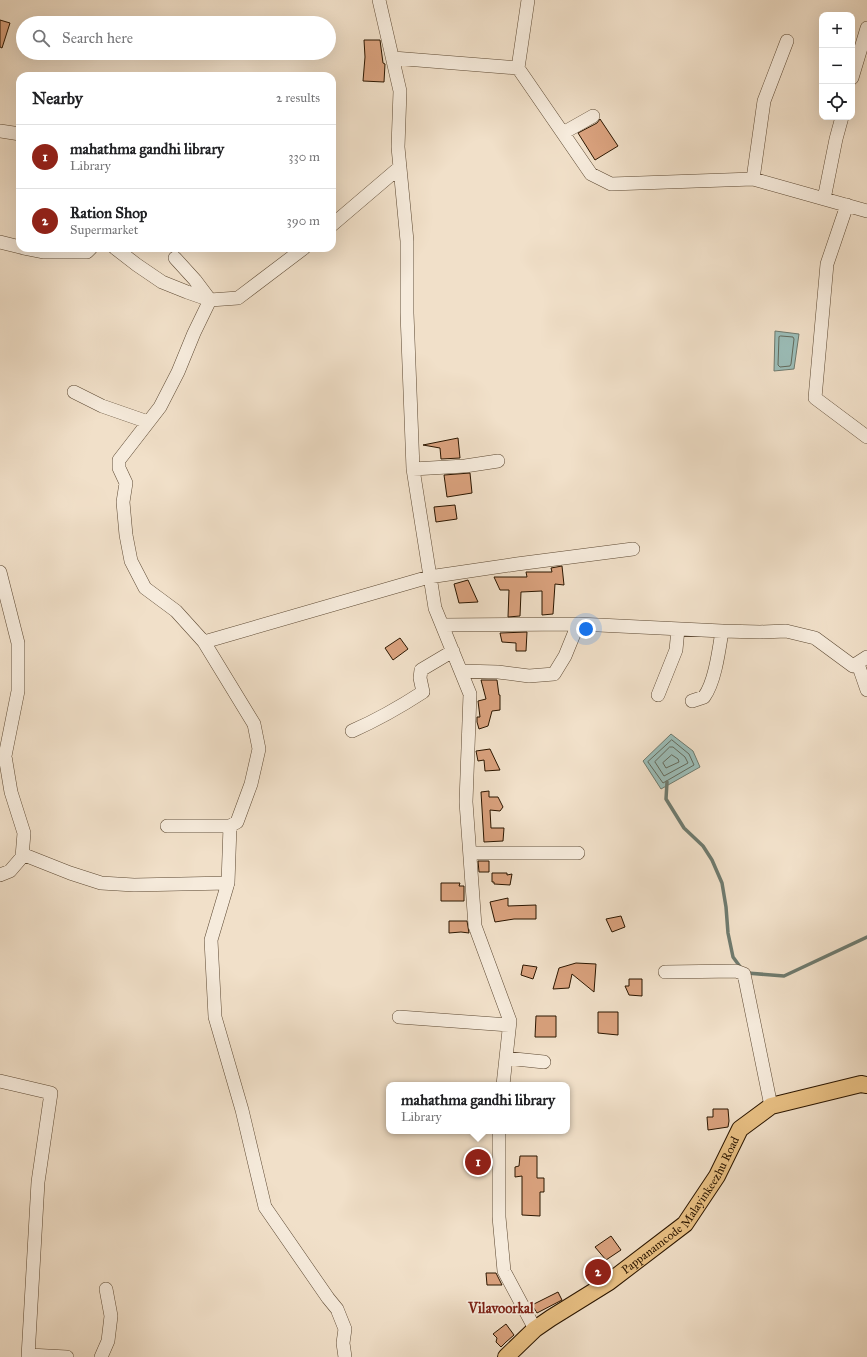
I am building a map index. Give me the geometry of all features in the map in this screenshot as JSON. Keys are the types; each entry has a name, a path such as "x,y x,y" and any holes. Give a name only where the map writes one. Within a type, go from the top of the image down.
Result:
{"main road":[{"name":"Pappanamcode Malayinkeezhu Road","path":"506,1357 536,1329 609,1282 685,1224 717,1176 740,1129 771,1106 861,1084 867,1085"}],"street":[{"path":"380,0 400,91 398,148 407,241 407,313 413,469 435,608 470,694 466,802 475,926 510,1021 503,1082"},
{"path":"528,0 518,68 591,174 611,184 753,179 867,210"},
{"path":"855,68 867,28"},
{"path":"753,179 764,101 788,42"},
{"path":"393,58 518,68"},
{"path":"562,133 593,116"},
{"path":"824,199 841,120"},
{"path":"0,131 16,133"},
{"path":"336,222 400,167"},
{"path":"847,205 827,264 815,398 867,437"},
{"path":"0,242 16,246"},
{"path":"43,252 87,252"},
{"path":"120,252 162,282 210,300 238,298 299,252"},
{"path":"175,258 195,280 210,300"},
{"path":"167,826 230,826 237,822 251,784 259,749 254,724 204,642 176,611 145,588 131,561 126,535 124,502 126,483 119,468 119,460 160,407 178,372 194,333 210,300"},
{"path":"74,392 102,406 148,422"},
{"path":"413,469 465,466 498,462"},
{"path":"204,642 429,577 633,549"},
{"path":"0,572 4,603 18,643 18,692 6,756 11,792 24,833 22,857 10,870 0,875"},
{"path":"442,625 578,624 722,631 760,632 786,630 814,638 853,666 863,660 867,690"},
{"path":"461,671 498,672 529,676 554,674 564,656 578,624"},
{"path":"658,695 676,650 678,629"},
{"path":"692,701 704,698 708,692 716,663 722,631"},
{"path":"352,731 396,709 423,692 420,678 421,670 453,651"},
{"path":"230,826 228,883 211,940 215,1017 242,1110 265,1207 337,1309 345,1329 343,1343 344,1357"},
{"path":"470,853 578,853"},
{"path":"22,854 70,874 101,883 134,885 228,883"},
{"path":"665,972 736,971 744,974 748,1001 764,1067 771,1106"},
{"path":"399,1017 510,1025"},
{"path":"506,1058 544,1062"},
{"path":"0,1081 51,1093 38,1182 29,1356 67,1357"},
{"path":"498,1134 499,1217 504,1271 536,1329"},
{"path":"101,1357 108,1341 111,1316 106,1289"}],"water":[{"path":"775,331 799,334 794,369 774,371"},
{"path":"671,734 693,751 700,767 661,789 643,761"}],"building":[{"path":"0,20 10,23 2,48 0,47"},
{"path":"364,40 380,40 383,63 385,64 384,82 363,81 365,57"},
{"path":"600,119 618,146 595,160 578,133 597,123"},
{"path":"458,438 460,458 441,459 440,448 423,445"},
{"path":"470,473 472,493 447,497 444,475"},
{"path":"455,505 457,519 436,522 434,507"},
{"path":"562,566 564,585 555,584 553,614 542,615 542,591 521,592 520,616 508,617 509,590 500,590 494,577 527,577 526,572 552,572 551,568"},
{"path":"468,580 478,602 459,603 454,584"},
{"path":"527,632 526,651 516,651 516,643 502,642 500,633"},
{"path":"400,638 408,649 393,660 385,648"},
{"path":"481,680 497,680 500,695 500,710 492,711 488,726 479,729 477,722 477,717 480,717 478,701 486,699"},
{"path":"490,749 500,770 485,771 484,760 478,761 476,751"},
{"path":"489,791 489,797 498,797 503,807 500,811 490,810 491,828 504,828 503,841 484,842 481,792"},
{"path":"478,861 489,861 489,872 479,872"},
{"path":"492,873 507,873 507,875 512,874 510,885 494,884 494,882 492,882"},
{"path":"441,883 460,883 459,886 464,886 464,901 441,901"},
{"path":"508,898 508,906 536,905 536,919 514,919 495,922 490,902"},
{"path":"621,916 625,927 612,932 606,919"},
{"path":"449,921 467,921 469,933 449,933"},
{"path":"576,963 596,964 594,992 572,974 569,988 553,989 559,968"},
{"path":"523,965 537,967 533,979 521,975"},
{"path":"629,979 642,979 642,996 629,995 625,986 629,986"},
{"path":"598,1012 618,1012 618,1035 598,1033"},
{"path":"536,1016 556,1016 556,1037 535,1037"},
{"path":"713,1109 728,1109 728,1127 708,1130 707,1117 713,1117"},
{"path":"520,1156 537,1156 537,1178 544,1178 544,1192 540,1192 540,1216 522,1215 522,1176 515,1177 515,1167 519,1166"},
{"path":"611,1236 621,1250 606,1260 595,1247"},
{"path":"486,1273 496,1273 502,1285 487,1285"},
{"path":"558,1292 562,1300 537,1313 532,1305"},
{"path":"506,1324 514,1335 501,1347 496,1342 497,1338 493,1334"}],"waterway":[{"path":"667,782 666,799 684,828 703,846 712,860 722,883 728,933 733,957 741,968"},
{"path":"747,973 784,976 867,937"}],"place":[{"name":"mahathma gandhi library","path":"478,1162"},
{"name":"Ration Shop","path":"598,1272"}],"district":[{"name":"Vilavoorkal","path":"501,1308"}]}
